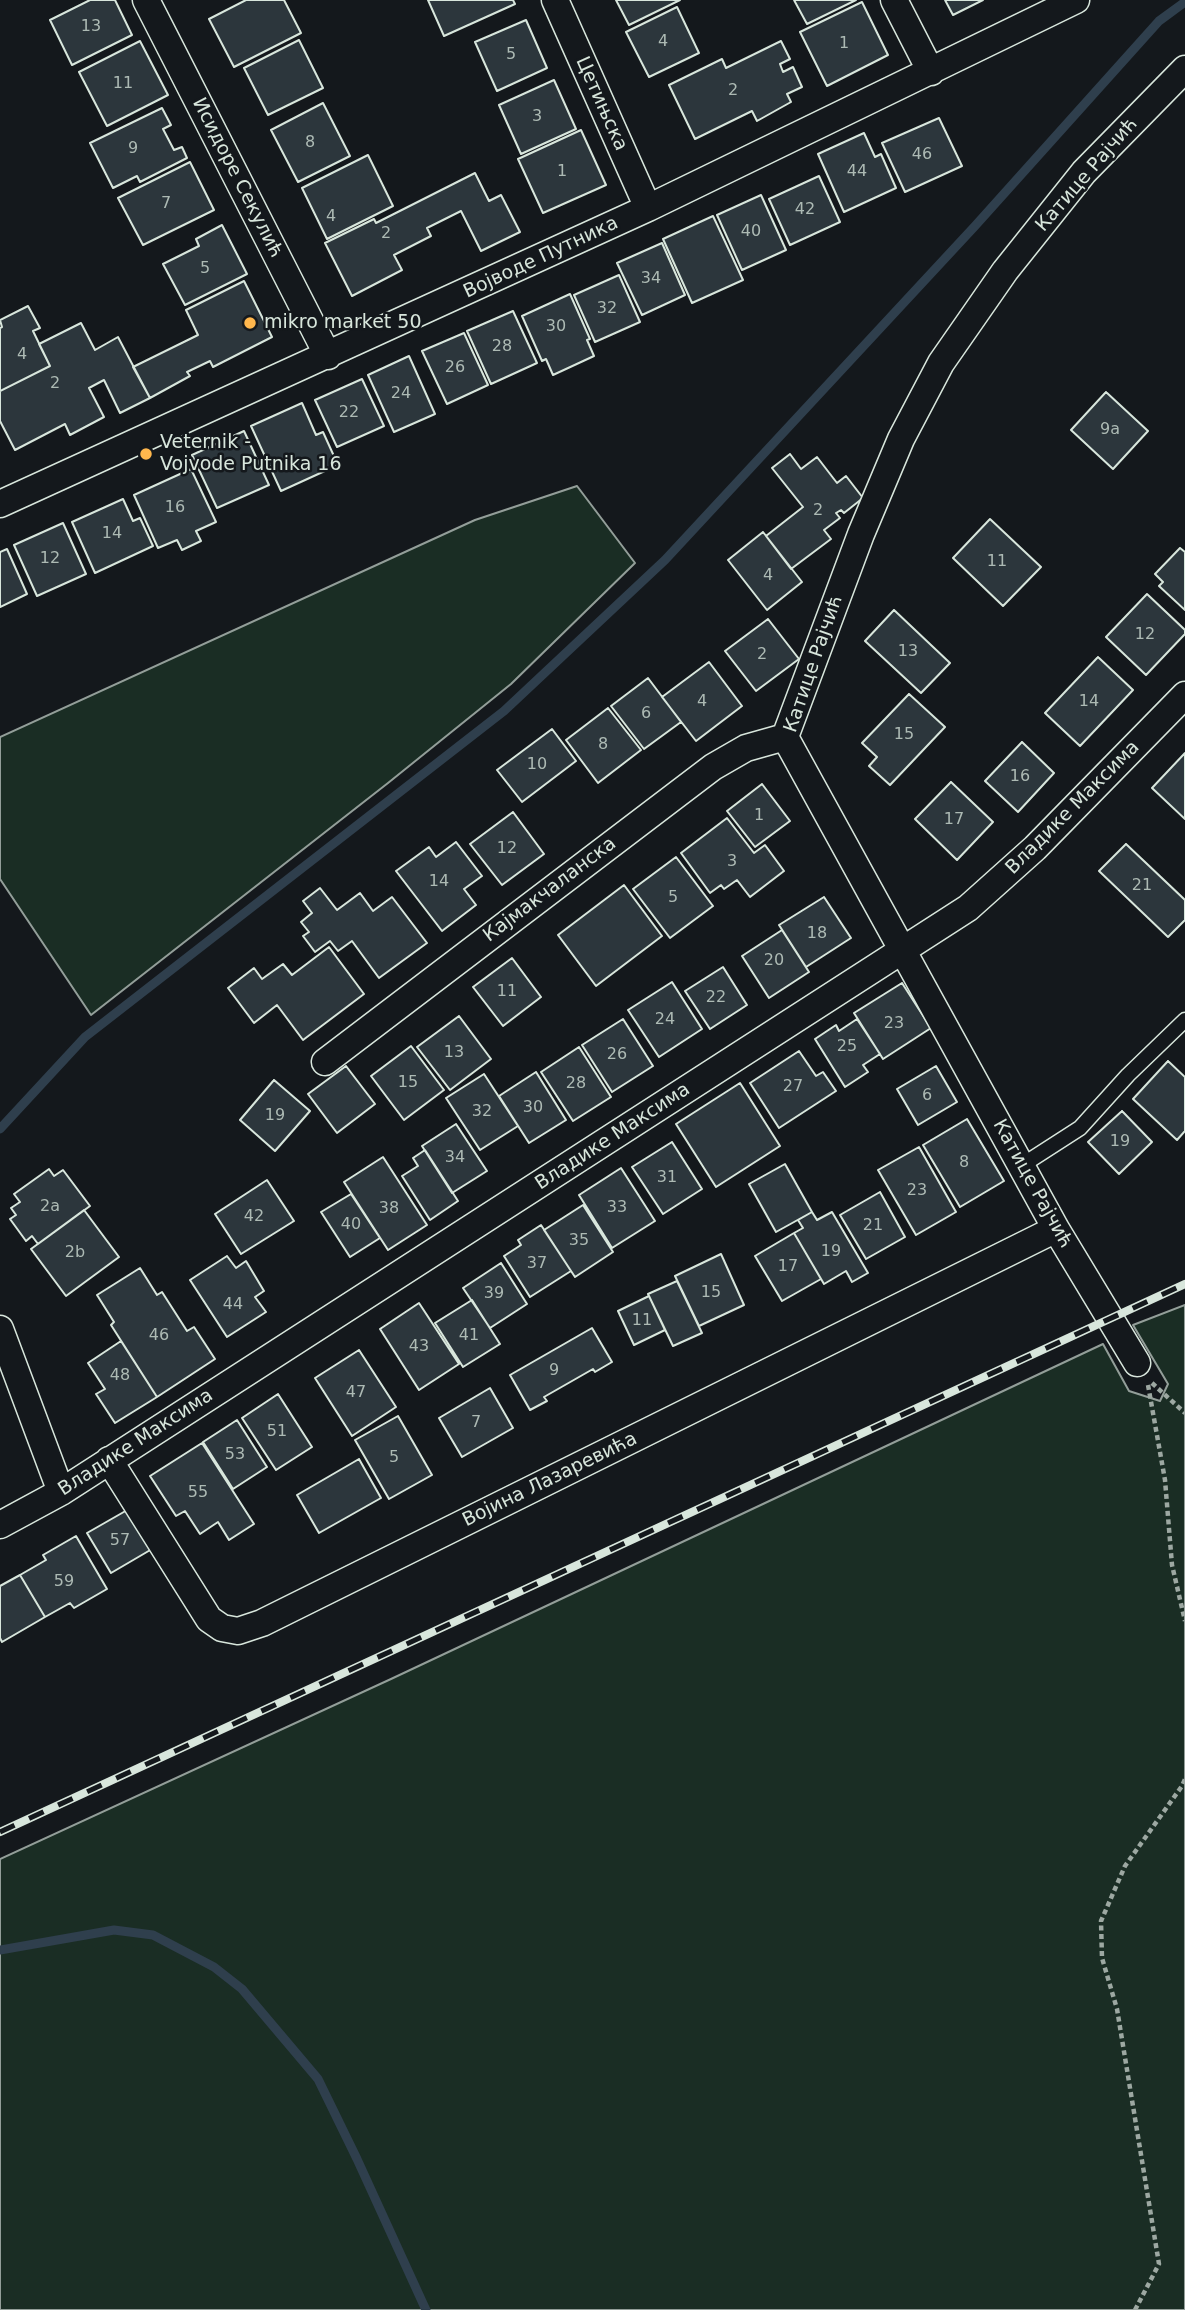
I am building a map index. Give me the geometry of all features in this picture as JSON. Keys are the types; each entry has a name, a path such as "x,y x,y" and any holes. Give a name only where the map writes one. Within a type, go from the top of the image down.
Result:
{"street":[{"name":"Исидоре Секулић","path":"146,0 327,356"},
{"name":"Цетињска","path":"555,0 648,208"},
{"path":"894,0 931,72"},
{"name":"Војводе Путника","path":"0,504 648,208 1076,0"},
{"name":"Катице Рајчић","path":"1137,1363 1056,1229 785,737 861,534 901,439 941,363 1005,271 1084,172 1185,69"},
{"name":"Владике Максима","path":"0,1525 61,1492 968,908 1035,848 1185,695"},
{"name":"Кајмакчаланска","path":"325,1062 713,767 746,748 785,737"},
{"name":"Војина Лазаревића","path":"109,1460 209,1619 222,1628 238,1631 262,1623 1056,1229"},
{"path":"0,1329 61,1492"}],"lane":[{"path":"1021,1166 1080,1128 1128,1074 1185,1020"}],"path":[{"path":"1185,1413 1146,1377 1165,1480 1172,1565 1185,1620"},
{"path":"1135,2310 1159,2264 1117,2010 1102,1958 1101,1921 1125,1866 1185,1779"}],"green space":[{"path":"577,486 635,563 511,684 91,1015 0,879 0,737 475,520"},
{"path":"1185,1305 1185,2310 0,2310 0,1859 391,1679 1103,1344 1129,1391 1160,1401 1168,1384 1133,1325"}],"building":[{"path":"90,0 115,0 132,35 72,65 50,20"},
{"path":"246,0 284,0 301,33 234,67 209,19"},
{"path":"428,0 513,0 515,4 444,36"},
{"path":"616,0 680,0 629,25"},
{"path":"794,0 856,0 807,24"},
{"path":"945,0 983,0 953,15"},
{"path":"862,2 888,55 827,86 800,32"},
{"path":"677,7 699,53 649,77 626,32"},
{"path":"526,20 547,68 497,91 475,42"},
{"path":"299,40 323,88 268,115 244,68"},
{"path":"140,41 168,95 107,126 79,72"},
{"path":"781,41 790,59 780,64 783,72 793,67 802,87 787,94 791,102 757,121 752,111 695,139 669,85 722,59 726,68"},
{"path":"554,80 576,129 521,154 499,105"},
{"path":"323,103 350,156 298,182 271,130"},
{"path":"162,108 171,125 163,129 174,150 182,147 187,158 140,182 137,176 113,188 90,143"},
{"path":"939,118 962,166 905,192 882,143"},
{"path":"581,130 606,185 543,213 518,159"},
{"path":"864,133 875,157 881,154 896,188 844,212 818,154"},
{"path":"368,155 393,206 327,239 302,188"},
{"path":"190,162 214,210 143,245 118,198"},
{"path":"475,173 489,201 501,195 520,232 481,251 461,211 427,228 431,236 394,255 402,270 352,296 325,243 374,219 376,223"},
{"path":"819,176 840,222 790,245 769,199"},
{"path":"761,195 786,250 742,270 717,215"},
{"path":"713,216 743,280 692,303 663,239"},
{"path":"222,225 247,274 185,305 163,264 199,246 196,239"},
{"path":"662,243 685,295 642,315 617,263"},
{"path":"619,275 640,322 595,342 574,295"},
{"path":"244,281 272,337 213,367 210,361 187,372 190,376 150,398 133,367 198,335 186,310"},
{"path":"570,294 590,339 587,340 594,356 553,375 546,359 542,361 522,316"},
{"path":"28,306 40,328 33,331 50,366 0,391 0,320"},
{"path":"513,311 537,363 491,384 467,331"},
{"path":"81,323 95,350 118,337 150,398 120,413 104,380 89,388 104,417 70,435 65,424 15,450 0,421 0,391 50,366 39,344"},
{"path":"464,333 488,385 447,404 422,351"},
{"path":"409,356 435,414 394,432 368,375"},
{"path":"362,379 384,426 337,447 315,400"},
{"path":"1106,392 1148,431 1113,469 1071,430"},
{"path":"302,403 316,435 323,432 338,465 281,491 251,426"},
{"path":"244,431 269,485 217,508 192,455"},
{"path":"790,454 801,469 817,457 837,483 846,476 863,498 844,513 841,510 836,513 840,518 824,530 831,539 791,569 766,536 803,507 772,468"},
{"path":"191,469 216,522 196,531 201,541 182,550 177,540 158,548 134,495"},
{"path":"123,499 133,521 140,518 153,546 95,573 72,522"},
{"path":"990,519 1041,567 1003,606 953,558"},
{"path":"63,523 86,574 37,596 14,545"},
{"path":"763,532 802,582 767,610 728,560"},
{"path":"1180,548 1185,552 1185,610 1159,586 1163,582 1155,574"},
{"path":"7,549 27,594 0,607 0,552"},
{"path":"1147,594 1185,630 1185,634 1146,675 1106,637"},
{"path":"894,610 950,663 921,693 865,641"},
{"path":"768,619 799,659 756,691 725,651"},
{"path":"1098,657 1133,690 1080,746 1045,713"},
{"path":"709,662 742,706 696,741 662,697"},
{"path":"648,678 681,722 644,749 611,706"},
{"path":"909,694 945,727 890,785 869,766 877,757 862,743"},
{"path":"608,708 641,750 598,783 566,740"},
{"path":"552,729 576,761 522,802 497,770"},
{"path":"1022,742 1054,773 1018,812 985,781"},
{"path":"1185,753 1185,819 1152,788"},
{"path":"951,782 993,822 957,860 915,819"},
{"path":"762,784 790,821 755,847 727,811"},
{"path":"513,812 544,854 502,885 470,844"},
{"path":"727,818 754,853 765,845 784,871 750,897 737,880 724,889 721,885 710,893 681,853"},
{"path":"456,842 482,876 464,889 476,905 442,931 396,871 429,847 436,857"},
{"path":"1126,844 1185,900 1185,920 1168,937 1099,871"},
{"path":"676,857 713,906 670,938 633,889"},
{"path":"624,885 662,936 596,986 558,935"},
{"path":"320,888 337,910 360,893 373,911 392,897 427,943 379,978 352,941 338,951 330,941 315,952 303,936 309,932 301,922 312,913 303,901"},
{"path":"824,897 851,938 806,967 779,925"},
{"path":"782,930 809,972 769,998 742,956"},
{"path":"329,947 364,994 303,1040 277,1005 254,1023 228,988 254,968 262,979 283,964 292,975"},
{"path":"512,958 541,997 503,1026 473,987"},
{"path":"723,967 747,1005 710,1029 685,991"},
{"path":"672,982 702,1029 659,1057 628,1010"},
{"path":"902,983 931,1028 883,1059 854,1013"},
{"path":"459,1016 491,1059 450,1090 417,1047"},
{"path":"623,1019 653,1066 612,1092 582,1045"},
{"path":"857,1019 880,1054 863,1065 868,1072 845,1087 815,1039 836,1025 839,1031"},
{"path":"411,1046 444,1090 404,1120 371,1076"},
{"path":"579,1047 611,1097 573,1121 541,1072"},
{"path":"799,1051 816,1076 823,1072 836,1091 779,1128 750,1083"},
{"path":"1168,1061 1185,1077 1185,1131 1177,1140 1133,1099"},
{"path":"346,1066 375,1104 337,1133 308,1094"},
{"path":"936,1066 957,1102 918,1125 897,1089"},
{"path":"536,1072 566,1120 529,1143 499,1096"},
{"path":"484,1074 518,1126 480,1150 446,1098"},
{"path":"274,1080 310,1111 275,1151 240,1120"},
{"path":"740,1083 780,1146 716,1187 676,1124"},
{"path":"1122,1111 1152,1142 1119,1174 1088,1142"},
{"path":"967,1119 1004,1181 960,1207 923,1145"},
{"path":"456,1124 487,1171 452,1193 422,1146"},
{"path":"672,1142 702,1189 663,1214 632,1167"},
{"path":"919,1147 956,1212 916,1235 878,1170"},
{"path":"425,1150 458,1201 430,1220 402,1176 418,1166 413,1158"},
{"path":"383,1157 427,1225 388,1250 344,1182"},
{"path":"785,1164 812,1212 776,1232 749,1184"},
{"path":"621,1168 655,1221 612,1248 579,1195"},
{"path":"49,1169 54,1176 63,1170 90,1206 38,1244 32,1236 26,1241 10,1219 16,1215 11,1208 20,1202 14,1194"},
{"path":"267,1180 294,1221 241,1254 215,1214"},
{"path":"880,1192 905,1237 866,1259 840,1215"},
{"path":"351,1194 380,1238 350,1257 321,1212"},
{"path":"583,1205 613,1252 575,1277 544,1230"},
{"path":"84,1210 119,1257 66,1296 31,1249"},
{"path":"812,1212 817,1220 832,1212 868,1273 852,1282 846,1271 824,1284 794,1233 803,1228 798,1220"},
{"path":"541,1225 571,1271 530,1297 504,1256 521,1245 518,1240"},
{"path":"794,1233 821,1279 782,1301 755,1256"},
{"path":"721,1254 744,1305 699,1326 675,1276"},
{"path":"227,1256 236,1268 246,1261 264,1291 255,1297 266,1312 227,1337 190,1280"},
{"path":"501,1263 527,1304 490,1328 463,1288"},
{"path":"140,1268 157,1295 162,1292 187,1331 194,1327 215,1359 157,1397 111,1325 114,1322 97,1295"},
{"path":"677,1281 702,1333 673,1346 648,1294"},
{"path":"649,1296 665,1330 634,1345 618,1311"},
{"path":"472,1300 500,1344 463,1367 435,1323"},
{"path":"419,1303 459,1364 419,1390 380,1329"},
{"path":"592,1328 612,1362 595,1372 593,1369 544,1397 547,1401 530,1410 510,1375"},
{"path":"121,1341 157,1397 115,1423 96,1394 105,1389 88,1363"},
{"path":"359,1350 396,1407 352,1436 315,1378"},
{"path":"490,1388 513,1428 462,1457 439,1418"},
{"path":"278,1394 312,1447 276,1470 242,1418"},
{"path":"398,1416 432,1475 389,1499 355,1440"},
{"path":"237,1420 267,1467 233,1489 203,1442"},
{"path":"202,1443 254,1524 229,1540 218,1522 200,1534 185,1511 176,1516 150,1476"},
{"path":"359,1459 381,1498 319,1533 297,1495"},
{"path":"129,1509 152,1549 111,1573 87,1533"},
{"path":"76,1536 107,1589 74,1608 70,1603 45,1617 20,1575 46,1560 43,1555"},
{"path":"20,1575 45,1617 2,1642 0,1586"}],"waterway":[{"path":"0,1129 85,1037 504,711 665,560 975,226 1159,21 1185,2"},
{"path":"0,1950 114,1930 153,1935 214,1967 242,1989 318,2079 426,2310"}],"railway":[{"path":"0,1832 1185,1284"}],"place":[{"name":"mikro market 50","path":"250,323"},
{"name":"Veternik - Vojvode Putnika 16","path":"146,454"}]}
